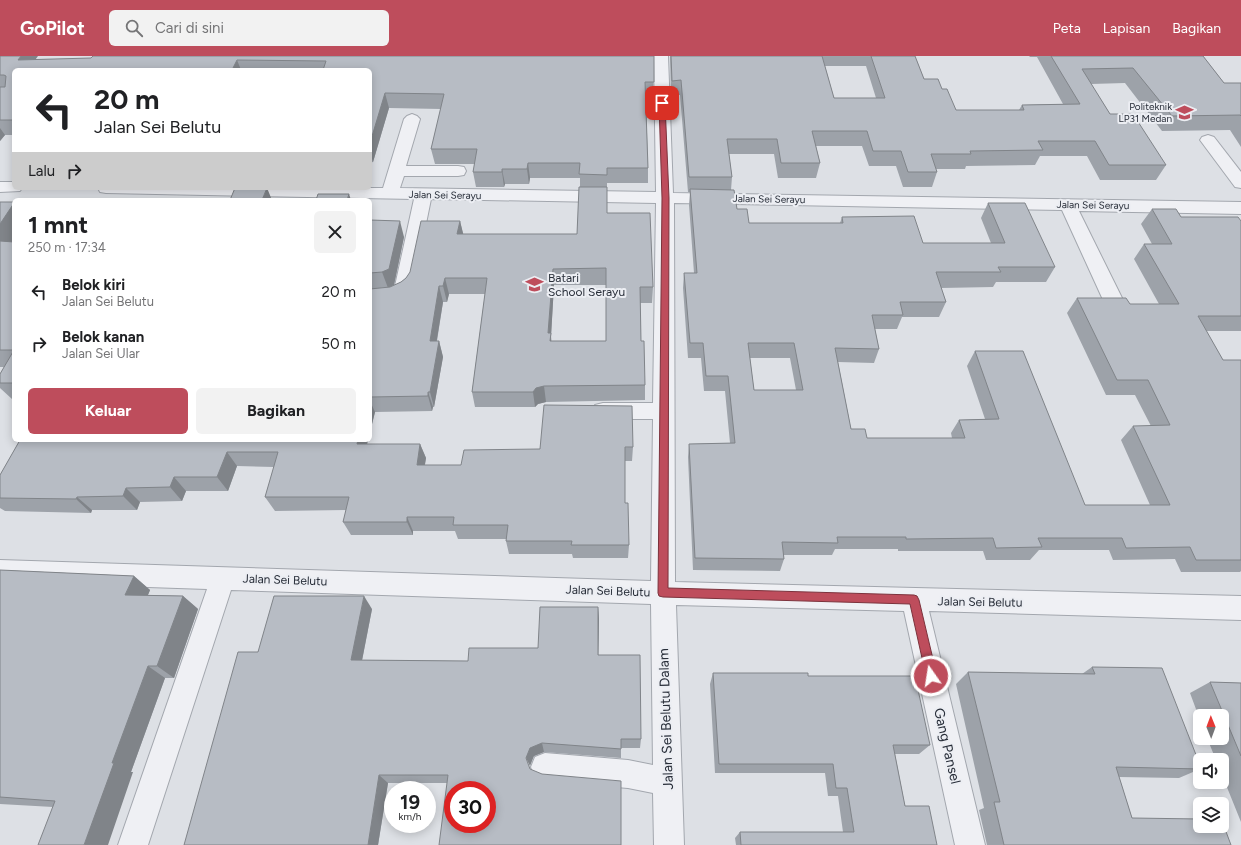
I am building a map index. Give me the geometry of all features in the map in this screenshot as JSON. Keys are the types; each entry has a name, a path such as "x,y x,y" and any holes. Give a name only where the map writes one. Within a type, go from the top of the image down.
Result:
{"street":[{"name":"Jalan Sei Belutu Dalam","path":"661,56 665,198 663,593 670,845"},
{"path":"390,194 412,119"},
{"path":"1208,140 1241,183"},
{"path":"396,171 458,171"},
{"path":"0,187 12,187"},
{"name":"Jalan Sei Serayu","path":"200,190 1241,208"},
{"path":"372,297 396,296 404,288 424,194"},
{"path":"1068,205 1114,302"},
{"path":"1220,208 1232,227"},
{"path":"585,411 664,411"},
{"name":"Jalan Sei Belutu","path":"0,571 663,593 1241,608"},
{"path":"133,845 223,578"},
{"name":"Gang Pansel","path":"914,600 970,845"},
{"path":"545,767 628,774 668,782"}],"building":[{"path":"0,56 21,56 18,60 91,58 93,56 654,56 654,82 645,82 648,168 607,168 607,175 579,174 580,163 528,163 527,169 502,169 502,172 473,172 477,149 431,149 444,94 385,93 372,136 372,68 324,68 326,61 237,60 233,68 12,68 12,120 0,120 0,87 5,87 6,76 0,75"},
{"path":"671,56 822,56 834,98 885,98 871,56 915,56 924,79 938,79 942,89 947,89 956,110 1024,110 1022,105 1080,104 1051,56 1203,56 1224,83 1241,83 1241,116 1172,116 1133,68 1082,69 1110,114 1133,114 1166,165 1109,165 1095,141 1038,141 1043,150 970,151 971,154 931,154 937,172 908,172 901,151 873,151 867,131 812,131 820,163 781,163 777,139 727,139 732,177 689,177 681,80 672,81"},
{"path":"579,187 607,187 607,213 650,213 653,287 640,287 641,341 644,341 645,385 544,386 536,388 533,392 472,392 487,278 445,278 443,286 439,286 430,341 439,341 428,396 372,397 372,289 390,287 406,278 410,272 421,221 460,221 457,234 577,234","holes":["606,268 606,341 550,341 551,333 548,333 553,269"]},
{"path":"690,189 734,190 737,209 747,209 749,223 843,223 842,217 914,216 923,243 1005,243 988,203 1025,203 1055,267 998,267 1001,272 936,272 946,302 900,302 903,315 872,315 879,349 835,348 851,429 865,429 867,438 965,438 959,420 999,419 975,351 1023,351 1085,505 1170,505 1133,426 1170,425 1148,380 1117,380 1077,298 1126,298 1130,304 1179,304 1144,244 1172,244 1152,209 1176,209 1181,217 1238,217 1241,221 1241,316 1198,316 1223,360 1241,360 1241,560 1196,560 1190,547 1126,548 1122,538 1038,538 1042,547 996,548 993,538 906,539 906,537 837,537 838,543 782,542 784,559 695,558 689,444 735,443 728,376 706,376 703,343 690,343 684,273 697,273","holes":["748,343 794,343 803,390 754,390"]},
{"path":"234,190 266,190 263,198 231,198"},
{"path":"318,194 349,194 348,198 317,198"},
{"path":"0,202 12,202 12,206 0,224"},
{"path":"372,220 400,221 389,269 382,272 372,273"},
{"path":"0,241 12,242 12,350 0,350"},
{"path":"12,353 12,383 0,383 0,374"},
{"path":"544,405 632,406 633,447 625,447 625,503 628,503 629,545 571,545 572,541 506,541 508,525 453,525 454,517 407,517 407,522 343,522 349,497 265,497 278,452 227,452 217,477 174,477 170,487 126,488 123,496 77,497 76,499 0,498 0,475 19,442 358,442 357,444 420,444 417,465 461,465 464,450 540,449"},
{"path":"0,570 134,576 125,595 183,596 157,666 148,666 112,763 114,763 84,845 38,845 55,801 0,797"},
{"path":"274,596 364,596 351,660 468,661 469,648 538,648 540,607 598,607 598,655 640,655 641,739 621,739 621,749 542,743 530,748 526,758 530,769 542,774 621,781 621,845 439,845 444,806 444,833 496,833 496,781 447,781 448,775 379,775 368,845 184,845 238,652 258,652"},
{"path":"1092,667 1162,668 1195,753 1193,753 1193,769 1116,767 1132,818 1193,819 1193,833 1226,833 1231,845 1004,845 994,802 1000,802 968,672 1095,674"},
{"path":"713,673 808,673 808,676 915,676 930,745 893,745 905,806 929,806 937,845 741,845 740,832 854,832 847,788 836,788 833,764 719,764"},
{"path":"1210,682 1241,683 1241,756 1229,727 1229,709 1221,709"}],"place":[{"name":"Politeknik LP31 Medan","path":"1185,112"},
{"name":"Batari School Serayu","path":"535,285"}],"route":[{"path":"662,103 665,198 663,593 914,600 931,676"}]}
